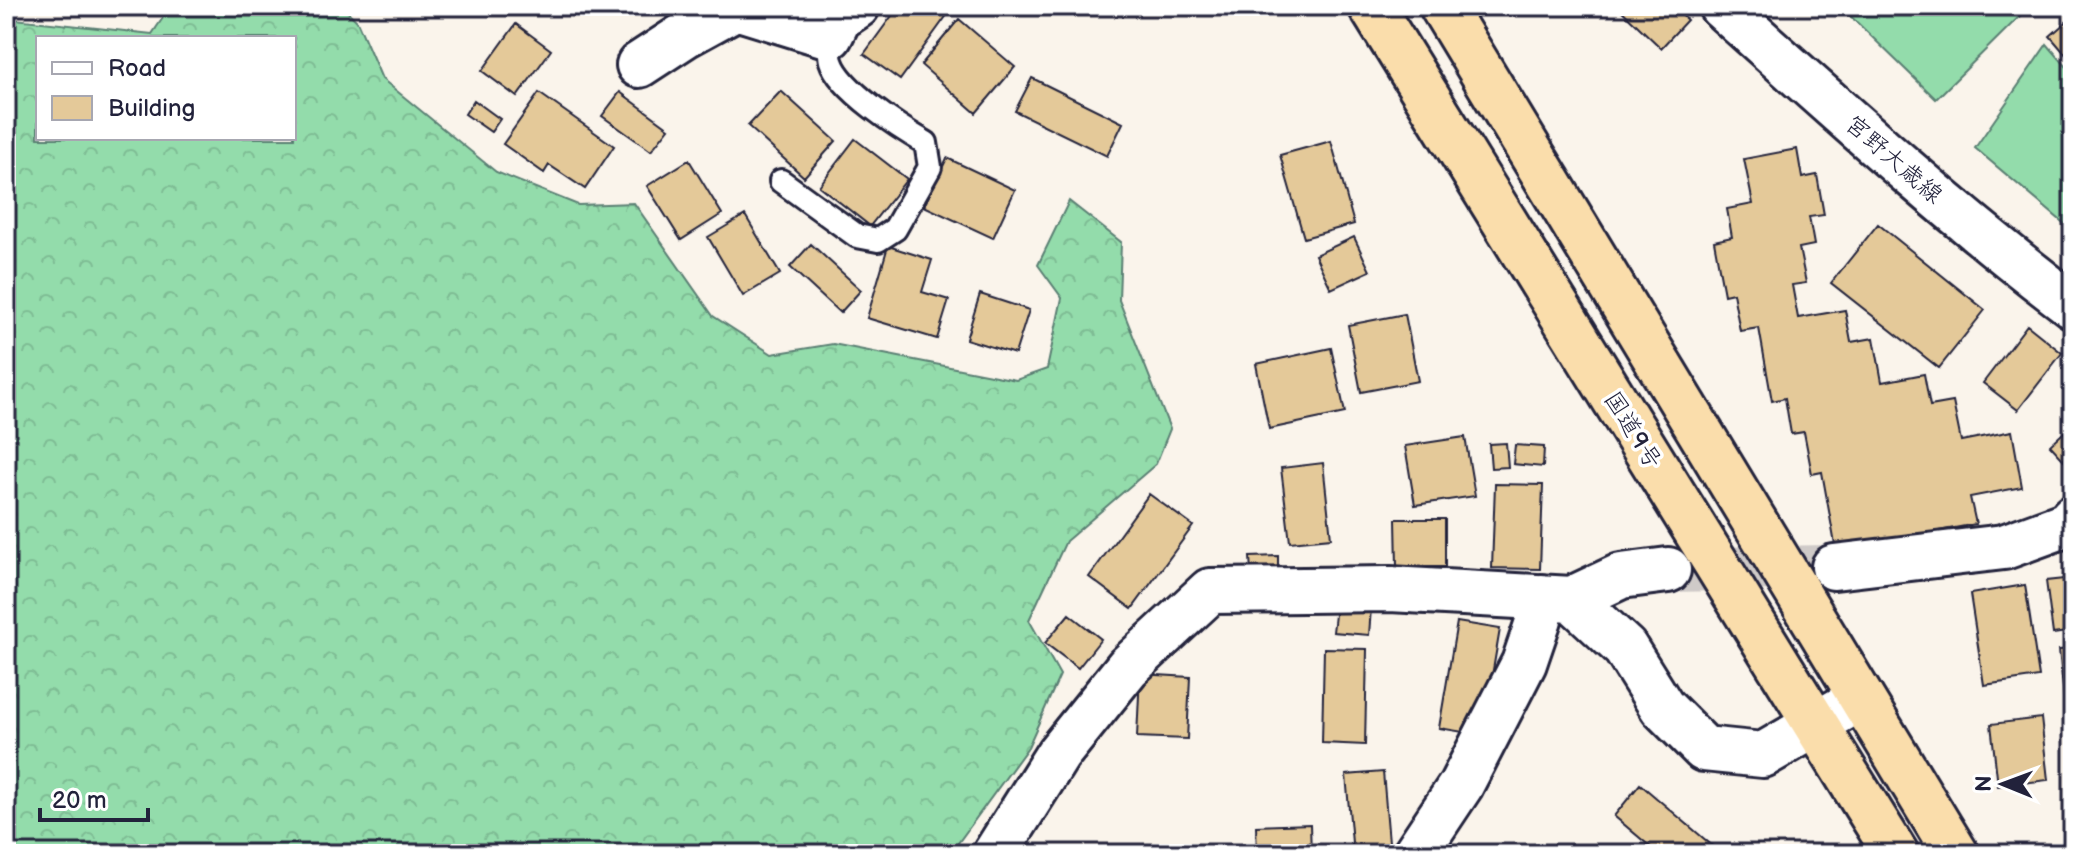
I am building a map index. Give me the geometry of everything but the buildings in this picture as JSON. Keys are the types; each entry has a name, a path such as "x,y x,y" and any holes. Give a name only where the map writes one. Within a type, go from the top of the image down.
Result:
{"highway":[{"name":"国道9号","path":"1371,6 1896,854"},
{"path":"1442,6 1956,854"}],"street":[{"name":"宮野大歳線","path":"1721,6 1891,158 2026,271 2073,306"},
{"path":"639,65 736,7 844,21"},
{"path":"1834,567 2004,547 2067,524 2073,517"},
{"path":"995,854 1058,754 1128,667 1210,591 1390,589 1557,598 1621,576 1668,570"},
{"path":"1557,598 1625,648 1662,707 1704,749 1763,755 1861,698"},
{"path":"1415,854 1461,785 1524,663 1539,619 1557,598"}],"lane":[{"path":"781,181 857,236 878,240 895,229 930,167 926,143 881,116 839,74 830,60 844,21"}],"green space":[{"path":"171,6 342,6 357,21 382,79 496,172 578,205 634,203 713,316 772,354 833,344 1016,380 1047,369 1062,298 1038,265 1069,201 1121,242 1119,300 1170,429 1156,464 1066,541 1029,620 1060,675 1028,747 950,854 6,854 6,18 152,34"},
{"path":"1840,6 2030,6 1936,99"},
{"path":"2047,44 2073,74 2073,231 1975,148"}],"tunnel":[{"path":"1668,570 1834,567"}]}
